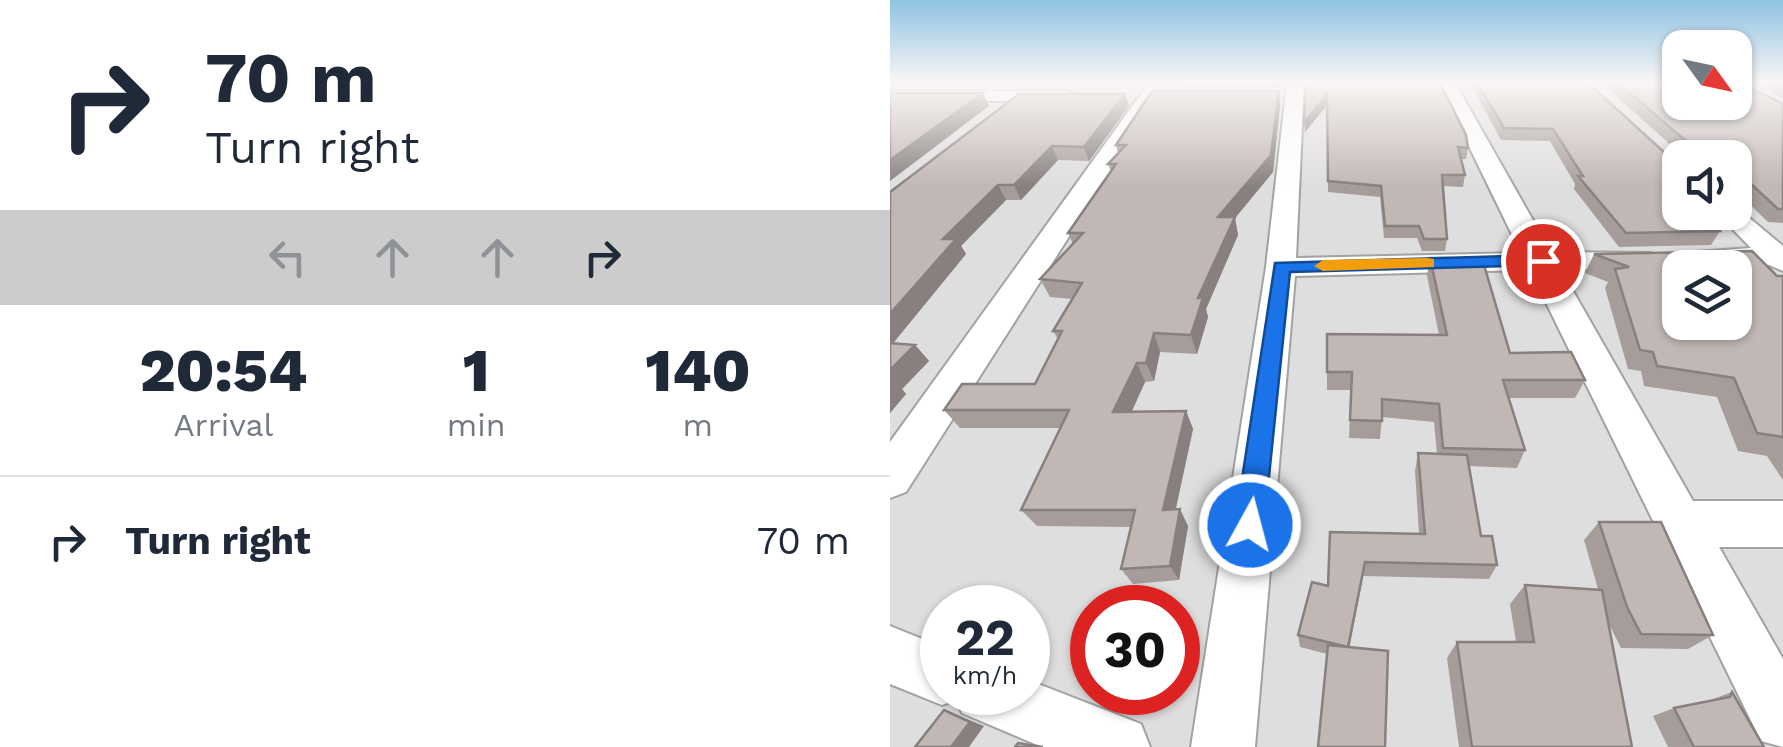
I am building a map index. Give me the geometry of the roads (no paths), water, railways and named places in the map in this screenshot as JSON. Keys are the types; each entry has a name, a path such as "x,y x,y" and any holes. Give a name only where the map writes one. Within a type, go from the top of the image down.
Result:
{"street":[{"path":"890,478 1134,118"},
{"path":"1223,747 1281,267 1287,118"},
{"path":"1465,118 1783,719"},
{"path":"1749,230 1781,258"},
{"path":"1281,267 1781,258"},
{"path":"1681,524 1783,524"},
{"path":"890,655 920,667"},
{"path":"1039,715 1118,747"}]}
